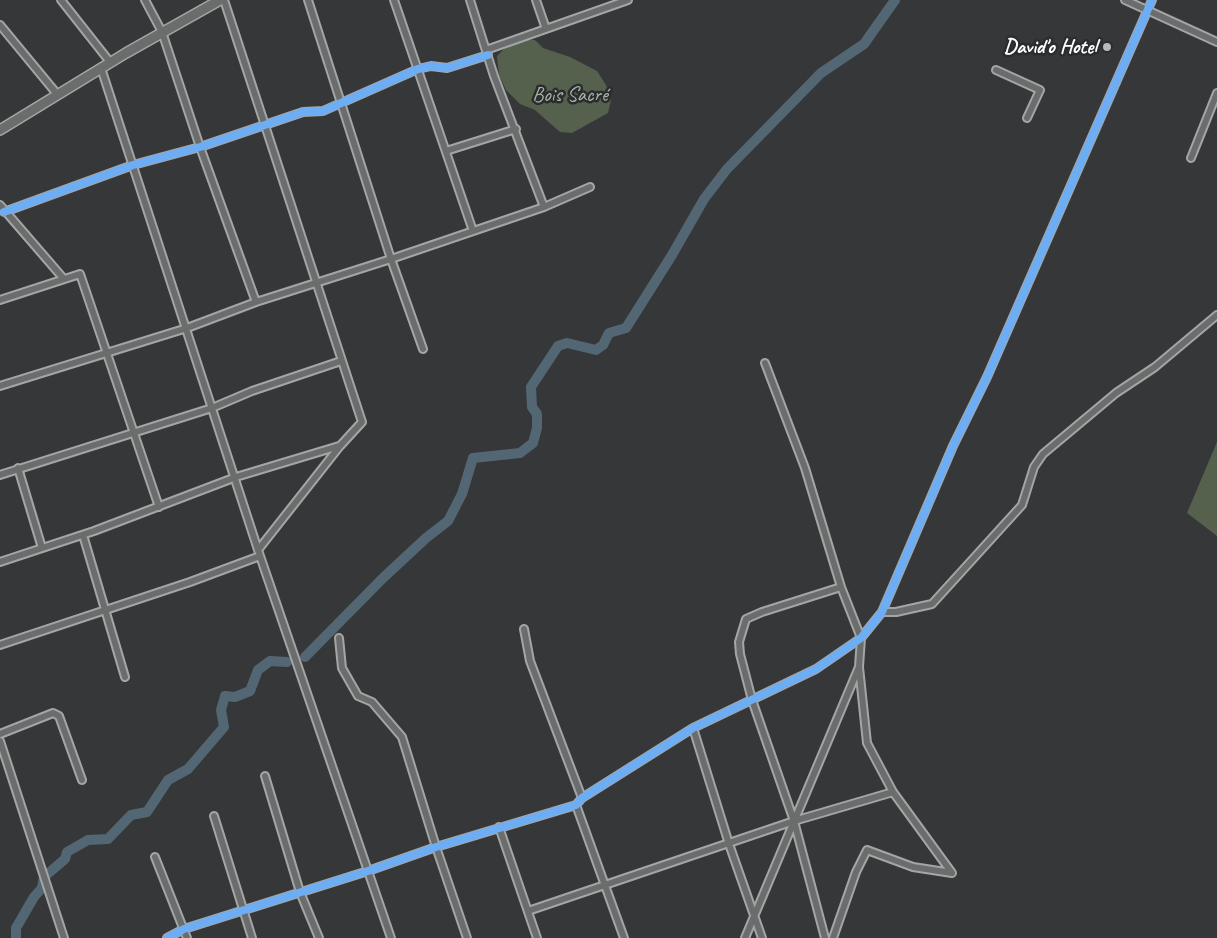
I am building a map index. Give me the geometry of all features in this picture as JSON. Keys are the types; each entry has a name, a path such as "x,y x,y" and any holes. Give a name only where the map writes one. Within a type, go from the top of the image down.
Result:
{"main road":[{"path":"0,130 110,62 222,0"}],"street":[{"path":"61,0 110,62"},
{"path":"145,0 162,32 200,147 256,302"},
{"path":"0,645 106,610 259,553 340,446 362,422 315,283 265,124 222,0"},
{"path":"308,0 391,259 423,348"},
{"path":"394,0 473,231"},
{"path":"470,0 487,53 544,207"},
{"path":"536,0 546,29"},
{"path":"4,212 134,165 200,147 303,112 323,111 418,69 431,66 447,68 546,29 628,0"},
{"path":"1125,0 1217,42"},
{"path":"167,938 184,929 368,871 436,847 576,804 582,798 693,728 816,669 861,638 882,612 953,446 988,377 1152,0"},
{"path":"0,25 57,94"},
{"path":"101,68 236,477 259,553 391,938"},
{"path":"996,70 1040,90 1027,118"},
{"path":"1190,158 1217,93"},
{"path":"446,151 516,129"},
{"path":"0,386 187,328 256,302 544,207 590,187"},
{"path":"0,205 4,212 63,278"},
{"path":"0,300 80,274 159,507"},
{"path":"882,612 896,612 932,604 1022,505 1034,467 1043,454 1116,393 1155,366 1217,314"},
{"path":"0,475 212,408 252,391 341,361"},
{"path":"765,363 805,468 841,587 861,638 859,667 868,742 893,792 952,873 912,866 867,850 856,872 834,938"},
{"path":"0,562 83,535 236,477 340,446"},
{"path":"18,468 42,548"},
{"path":"83,535 125,678"},
{"path":"826,938 794,821 752,700 740,654 740,642 746,620 762,612 841,587"},
{"path":"524,629 530,661 582,798"},
{"path":"339,638 342,668 358,696 372,702 402,737 467,938"},
{"path":"745,938 859,667"},
{"path":"0,734 53,713 58,716 82,780"},
{"path":"693,728 729,844 762,938"},
{"path":"0,741 64,938"},
{"path":"265,776 300,892 319,938"},
{"path":"528,911 794,821 893,792"},
{"path":"576,804 624,938"},
{"path":"214,816 252,938"},
{"path":"499,827 537,938"},
{"path":"155,857 187,938"}],"green space":[{"name":"Bois Sacré","path":"526,39 535,40 543,48 570,57 597,71 606,85 611,100 608,113 572,133 560,132 535,110 520,104 506,90 499,75 497,56 504,49"},
{"path":"1217,442 1217,536 1187,513"}],"waterway":[{"path":"305,657 383,578 426,538 448,521 462,494 473,458 520,453 533,443 537,428 537,414 532,407 531,387 558,346 567,343 596,350 603,345 609,333 626,328 672,255 704,199 727,169 821,73 864,44 895,0"},
{"path":"16,938 16,928 34,897 42,888 44,877 65,859 67,852 88,840 108,839 131,815 147,812 168,780 188,769 224,727 221,710 225,696 235,697 250,691 258,670 270,661 287,662"}],"cycle path":[{"path":"167,938 184,929 368,871 436,847 576,805 582,798 693,728 816,669 861,638 882,612 953,446 987,377 1152,0"},
{"path":"4,212 133,165 200,147 303,112 323,111 418,69 431,66 447,68 488,55"}],"place":[{"name":"David'o Hotel","path":"1107,47"}]}
